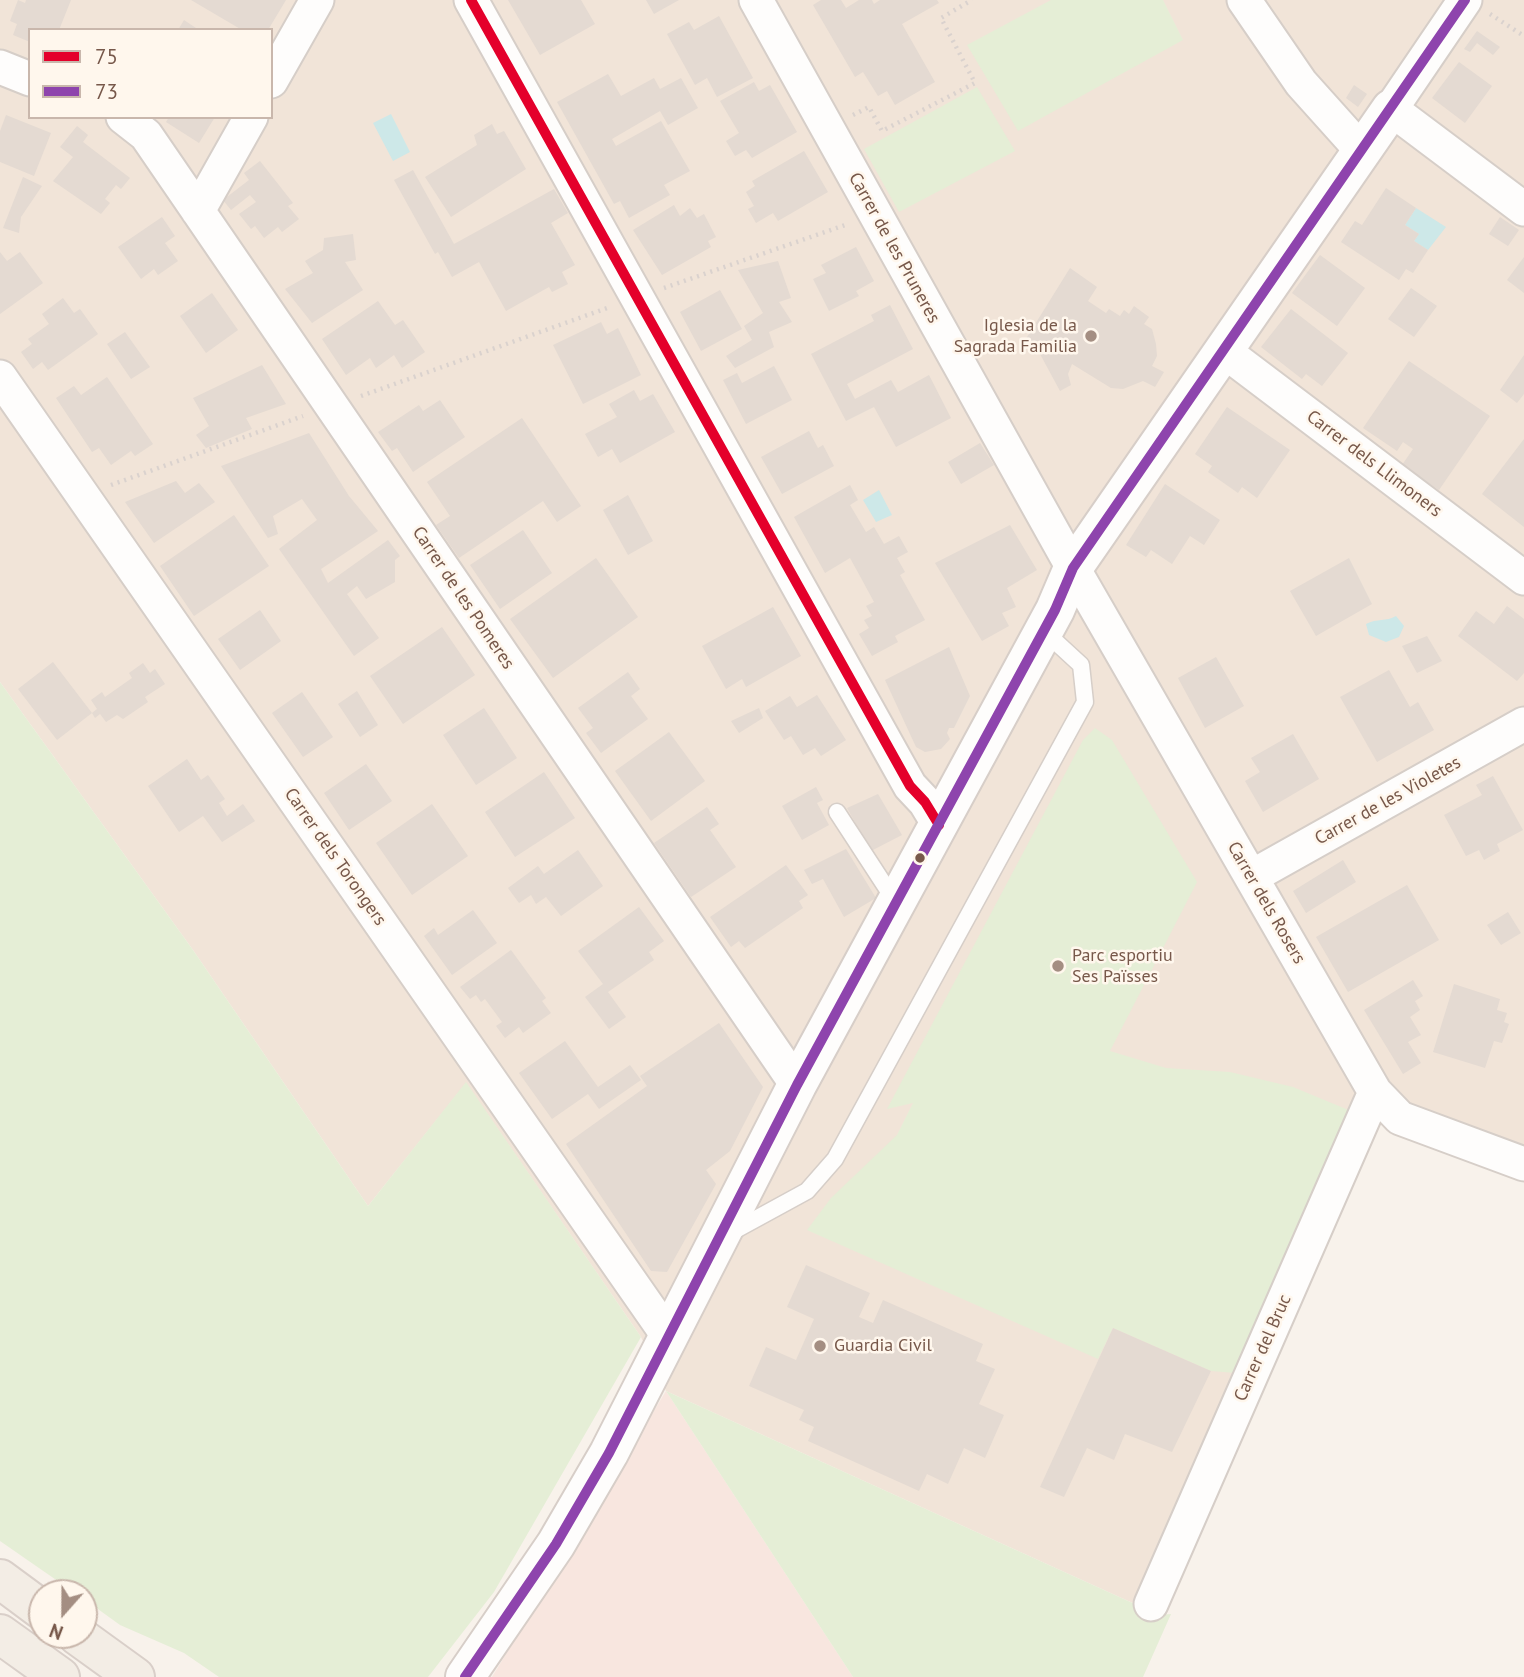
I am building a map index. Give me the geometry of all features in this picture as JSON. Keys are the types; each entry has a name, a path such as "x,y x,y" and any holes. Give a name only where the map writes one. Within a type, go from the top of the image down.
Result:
{"main road":[{"path":"0,1579 28,1599"},
{"path":"0,1634 60,1677"},
{"path":"96,1649 135,1677"}],"street":[{"path":"273,77 317,0"},
{"path":"471,0 909,786 925,802 939,825"},
{"name":"Carrer de les Pruneres","path":"756,0 1073,568"},
{"path":"1244,0 1301,83 1362,151"},
{"path":"464,1677 556,1544 669,1337 797,1085 1044,631 1073,568 1391,109 1472,4"},
{"path":"0,67 28,78"},
{"path":"1391,109 1524,209"},
{"name":"Carrer de les Pomeres","path":"126,119 146,135 797,1085"},
{"path":"198,211 250,119"},
{"name":"Carrer dels Llimoners","path":"1224,351 1524,578"},
{"name":"Carrer dels Torongers","path":"0,377 669,1337"},
{"name":"Carrer dels Rosers","path":"1073,568 1375,1092 1400,1118 1524,1164"},
{"name":"Carrer de les Violetes","path":"1251,877 1524,724"},
{"name":"Carrer del Bruc","path":"1151,1604 1375,1092"}],"lane":[{"path":"719,1239 807,1191 835,1159 1085,702 1081,665 1044,631"},
{"path":"837,812 896,903"}],"path":[{"path":"828,129 869,107 882,131 975,83 941,18 972,0"},
{"path":"1472,4 1524,36"},
{"path":"83,495 875,214"}],"shaded area":[{"path":"0,0 1524,0 1524,1177 1375,1121 1159,1615 666,1391 641,1337 466,1083 368,1206 193,950 0,682"},
{"path":"666,1391 853,1677 492,1677"}],"green space":[{"path":"1051,0 1163,0 1183,40 1018,131 967,45"},
{"path":"977,87 1015,151 899,212 864,149"},
{"path":"0,682 193,950 368,1206 466,1082 641,1337 494,1592 428,1677 219,1677 184,1653 120,1625 98,1609 98,1579 55,1579 0,1541"},
{"path":"1095,728 1112,740 1197,882 1110,1051 1166,1068 1230,1072 1293,1087 1375,1121 1260,1375 1211,1371 1113,1328 1098,1359 807,1230 831,1198 897,1135 913,1103 887,1109 1083,740"},
{"path":"666,1391 1159,1615 1171,1614 1143,1677 853,1677"}],"water":[{"path":"391,114 410,152 393,161 373,123"},
{"path":"1416,208 1446,227 1428,250 1414,241 1419,234 1405,225"},
{"path":"879,490 892,515 876,522 863,500"},
{"path":"1396,616 1404,626 1399,637 1386,642 1369,635 1366,624"}],"building":[{"path":"18,0 25,3 26,0 71,0 60,28 28,28 28,41 13,35 17,24 10,21"},
{"path":"191,0 286,0 269,28 239,28"},
{"path":"508,0 581,0 595,24 540,55"},
{"path":"646,0 679,0 654,14"},
{"path":"821,0 841,0 846,8 859,0 872,0 874,4 880,0 937,0 939,3 902,24 935,82 895,105 887,91 878,96 863,72 855,77 813,5"},
{"path":"719,16 753,78 717,97 707,78 695,85 667,34 689,22 694,30"},
{"path":"184,20 196,28 179,28"},
{"path":"1477,31 1500,47 1493,55 1477,43 1470,52 1464,49"},
{"path":"1459,62 1492,86 1465,123 1432,98"},
{"path":"608,74 621,96 654,78 660,89 681,78 698,108 668,125 660,111 612,139 616,146 661,121 690,171 664,185 670,195 629,218 620,201 614,204 557,102"},
{"path":"754,82 759,91 770,85 797,132 752,158 746,150 735,156 726,141 739,133 720,101"},
{"path":"1354,85 1367,94 1358,107 1346,98"},
{"path":"6,115 51,133 34,176 0,162 0,131"},
{"path":"168,119 214,119 199,143 166,122"},
{"path":"492,124 497,134 504,131 526,169 451,217 425,177 477,145 474,135"},
{"path":"77,126 88,135 83,142 130,178 121,189 116,185 105,199 110,203 101,214 53,181 73,157 60,147"},
{"path":"804,151 828,192 778,221 773,213 756,223 748,209 754,206 746,192 755,186 752,181"},
{"path":"260,161 293,203 288,206 299,219 282,232 278,227 264,238 255,226 251,229 239,214 256,202 250,195 231,210 223,200 249,180 244,173"},
{"path":"413,170 454,244 554,189 568,213 551,223 575,265 562,272 568,284 552,292 549,287 506,311 479,262 452,277 438,252 435,254 394,180"},
{"path":"23,177 42,186 21,217 19,233 3,228"},
{"path":"1386,188 1416,208 1405,225 1419,234 1414,241 1428,250 1413,273 1406,269 1399,280 1341,242 1355,221 1362,225"},
{"path":"674,205 680,216 690,208 697,218 704,214 716,237 708,241 711,247 662,275 633,230"},
{"path":"162,217 175,236 165,243 178,261 158,275 154,269 141,279 118,247"},
{"path":"1500,217 1519,230 1508,246 1489,234"},
{"path":"353,234 356,260 345,262 363,290 312,323 285,289 313,273 305,261 323,250 324,238"},
{"path":"856,247 874,281 856,291 859,296 829,311 813,279 826,273 821,265"},
{"path":"0,252 7,261 20,252 43,283 0,314"},
{"path":"1320,255 1365,288 1337,326 1292,293"},
{"path":"1524,257 1524,293 1507,280"},
{"path":"778,261 791,298 779,302 792,322 769,332 774,347 735,368 726,356 752,340 744,326 763,313 738,270"},
{"name":"Iglesia de la Sagrada Familia","path":"1070,268 1097,287 1088,301 1106,313 1109,309 1120,316 1124,310 1129,314 1134,306 1149,317 1144,324 1152,329 1157,356 1152,366 1164,372 1155,387 1143,381 1123,389 1111,388 1072,364 1068,374 1071,385 1060,391 1040,354 1024,342"},
{"path":"1411,288 1437,306 1414,337 1388,319"},
{"path":"720,290 742,329 701,351 680,312"},
{"path":"212,293 238,330 206,353 180,316"},
{"path":"63,298 74,313 80,309 98,334 48,370 42,362 33,369 21,352 32,344 28,339 49,324 42,314"},
{"path":"378,301 395,325 403,320 425,352 402,368 394,355 376,368 370,358 346,375 322,339"},
{"path":"890,305 913,349 847,384 855,399 891,380 898,392 929,375 951,418 896,447 874,407 846,421 811,354 874,321 871,315"},
{"path":"1291,309 1348,353 1322,386 1306,374 1302,379 1261,347"},
{"path":"601,322 607,334 618,328 641,375 583,404 553,345"},
{"path":"125,332 150,367 131,379 107,344"},
{"path":"1524,355 1524,394 1517,403 1500,390"},
{"path":"1409,361 1490,416 1439,490 1402,465 1413,449 1403,442 1397,451 1363,428"},
{"path":"262,365 286,404 246,418 252,429 206,448 196,435 209,426 193,398"},
{"path":"774,366 792,400 746,424 723,380 737,373 742,383"},
{"path":"107,377 153,444 135,456 131,451 111,465 99,448 92,452 56,398 74,386 81,395"},
{"path":"634,390 640,401 653,394 675,432 620,463 612,449 598,457 585,434 617,417 609,404"},
{"path":"440,400 465,437 413,472 397,448 392,451 378,432 419,405 423,411"},
{"path":"1227,407 1290,450 1257,498 1242,487 1238,493 1208,472 1212,466 1195,454"},
{"path":"522,418 581,506 557,522 543,501 459,558 436,525 450,516 427,482"},
{"path":"809,431 818,448 823,445 834,466 782,494 761,457"},
{"path":"309,433 349,496 378,531 321,569 328,583 388,540 400,556 395,560 395,582 366,599 357,586 347,594 379,638 354,656 279,549 317,520 302,499 273,516 278,534 268,538 221,466"},
{"path":"1524,439 1524,527 1482,494"},
{"path":"980,443 994,465 961,484 948,462"},
{"path":"176,481 185,493 199,483 215,502 154,543 125,502"},
{"path":"1165,484 1220,520 1204,545 1190,536 1172,564 1151,550 1146,557 1126,545"},
{"path":"850,485 858,500 850,505 866,532 874,527 884,544 899,536 908,552 897,558 905,572 900,575 925,620 895,636 898,642 872,656 859,634 869,628 864,620 872,616 866,606 874,602 850,558 825,573 794,517"},
{"path":"628,495 653,541 628,555 603,510"},
{"path":"234,515 269,566 194,616 160,566"},
{"path":"1010,525 1037,570 1007,588 1016,607 1002,613 1009,626 982,641 935,563"},
{"path":"523,530 552,573 500,609 470,565"},
{"path":"596,558 638,617 553,678 510,619"},
{"path":"1349,558 1372,604 1316,636 1290,591"},
{"path":"1507,606 1524,619 1524,673 1517,681 1458,636 1476,611 1494,624"},
{"path":"773,607 801,656 746,687 742,679 726,689 702,646"},
{"path":"260,610 281,641 240,670 218,639"},
{"path":"442,627 475,675 403,724 370,676"},
{"path":"1427,636 1442,661 1417,673 1402,646"},
{"path":"949,647 970,696 954,728 949,728 947,733 950,739 941,749 925,752 916,747 885,680"},
{"path":"1216,657 1244,706 1205,728 1178,678"},
{"path":"53,662 92,713 57,740 18,689"},
{"path":"143,663 150,673 155,669 165,684 145,697 148,702 123,719 117,715 106,722 100,714 95,718 92,713 97,709 91,700 102,692 105,697 132,678 129,673"},
{"path":"1389,670 1410,707 1418,702 1434,730 1377,762 1340,697"},
{"path":"628,672 640,689 631,696 648,719 601,753 586,733 593,728 578,708"},
{"path":"357,691 378,725 360,737 338,704"},
{"path":"302,692 333,737 303,757 272,713"},
{"path":"817,695 846,740 821,756 815,748 803,755 791,736 784,740 765,711 790,696 797,707"},
{"path":"484,708 517,758 476,785 443,735"},
{"path":"759,708 763,718 739,733 731,721"},
{"path":"669,732 705,781 651,821 615,771"},
{"path":"1293,734 1319,779 1263,812 1245,781 1260,772 1251,758"},
{"path":"187,759 201,780 208,775 225,799 219,803 227,816 243,804 255,821 222,842 203,816 179,832 148,786"},
{"path":"366,764 392,801 349,830 324,793"},
{"path":"544,772 575,818 515,857 485,812"},
{"path":"1493,776 1523,830 1497,844 1500,851 1484,860 1479,850 1466,856 1444,815 1482,795 1476,785"},
{"path":"816,787 823,800 817,803 829,825 802,840 782,806"},
{"path":"878,794 902,835 871,851 847,808"},
{"path":"432,804 468,856 412,895 376,843"},
{"path":"707,807 719,824 710,830 736,867 691,897 654,843"},
{"path":"846,849 876,898 844,917 823,879 812,884 804,870"},
{"path":"578,850 603,886 561,916 546,897 536,904 531,895 519,903 508,888 538,866 544,874"},
{"path":"1343,860 1356,882 1306,913 1293,891"},
{"path":"786,865 808,895 799,901 803,908 745,948 739,941 731,947 710,917"},
{"path":"1407,885 1439,940 1348,992 1316,937"},
{"path":"639,907 664,941 649,952 654,960 608,992 626,1017 609,1029 585,997 603,984 578,951"},
{"path":"473,910 497,943 452,975 424,936 434,928 438,935"},
{"path":"1508,912 1521,933 1501,945 1487,925"},
{"path":"511,950 546,998 542,1001 551,1013 523,1033 519,1027 505,1038 496,1026 502,1022 485,999 481,1002 476,995 470,999 460,987"},
{"path":"1413,980 1423,996 1415,1001 1420,1010 1410,1017 1421,1035 1408,1042 1421,1063 1403,1074 1364,1010"},
{"path":"1454,984 1500,999 1497,1010 1507,1013 1504,1022 1509,1024 1502,1043 1494,1041 1485,1068 1433,1052"},
{"path":"719,1023 763,1087 730,1151 706,1170 716,1184 667,1272 651,1271 566,1144 647,1086 640,1076"},
{"path":"565,1041 598,1087 630,1065 641,1080 599,1109 588,1094 552,1119 519,1073"},
{"path":"806,1265 870,1293 859,1317 873,1323 883,1300 983,1344 976,1361 995,1369 979,1404 1004,1415 985,1458 964,1448 948,1484 927,1474 919,1491 808,1441 814,1427 799,1420 804,1410 749,1386 766,1347 796,1360 814,1319 787,1307"},
{"path":"1113,1328 1211,1371 1172,1452 1125,1434 1114,1460 1087,1448 1064,1497 1040,1487"}],"transit line":[{"name":"75","path":"471,0 910,786 925,802 939,825"},
{"name":"73","path":"465,1677 556,1544 609,1453 797,1085 1055,610 1073,568 1465,0"}],"place":[{"name":"Iglesia de la Sagrada Familia","path":"1091,336"},
{"name":"Parc esportiu Ses Païsses","path":"1058,966"},
{"name":"Guardia Civil","path":"820,1346"}]}
